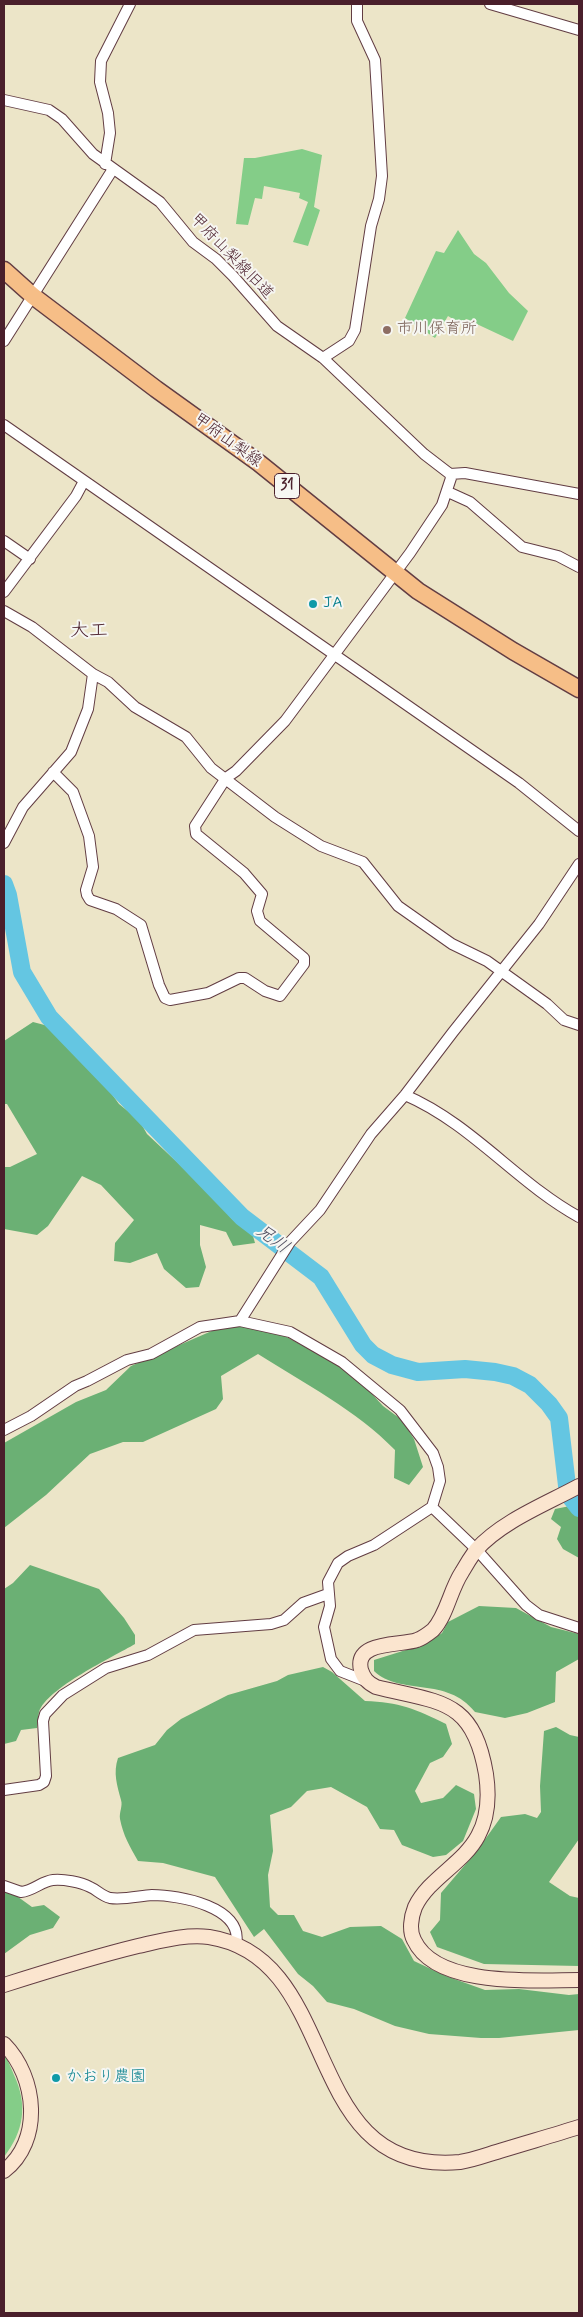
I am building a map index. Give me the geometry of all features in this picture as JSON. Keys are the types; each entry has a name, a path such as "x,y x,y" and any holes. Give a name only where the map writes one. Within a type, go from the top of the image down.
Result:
{"main road":[{"name":"甲府山梨線","path":"4,270 33,296 156,389 259,463 333,524 426,596 513,651 579,689"}],"street":[{"path":"4,341 33,296 109,166 110,133 108,113 100,82 101,60 130,4"},
{"path":"324,358 349,341 355,330 371,226 379,199 382,176 375,60 357,21 356,4"},
{"path":"490,4 579,30"},
{"name":"甲府山梨線旧道","path":"4,100 49,110 62,119 93,154 160,202 192,242 216,259 277,326 324,358 424,454 450,474"},
{"path":"4,425 519,783 579,831"},
{"path":"53,772 73,792 89,836 92,866 86,890 87,895 90,900 116,909 141,925 158,984 165,998 170,1000 208,994 239,978 245,978 265,991 280,996 304,964 304,958 260,921 257,911 262,894 244,873 194,830 226,778 236,771 285,721 335,655 437,513 448,492 450,474 465,473 579,494"},
{"path":"4,592 76,496 84,481"},
{"path":"448,492 470,502 522,547 558,556 579,567"},
{"path":"4,541 30,559"},
{"path":"4,611 32,627 93,674 108,682 135,707 186,737 202,759 275,817 313,842 363,862 398,906 452,944 487,961 502,971 547,1004 564,1020 579,1025"},
{"path":"4,843 23,807 71,752 88,709 93,674"},
{"path":"240,1320 279,1262 290,1242 320,1210 371,1134 406,1095 453,1032 539,924 579,864"},
{"path":"406,1095 476,1138 521,1174 542,1194 579,1218"},
{"path":"4,1430 31,1416 75,1386 127,1360 150,1354 200,1327 240,1320 290,1332 342,1362 400,1410 433,1453 438,1467 440,1481 432,1507 374,1545 348,1556 338,1563 328,1582 330,1606 324,1627 331,1659 340,1671 376,1686 447,1706 458,1713 472,1728 482,1754 488,1794 485,1818 478,1837 452,1867 430,1887 415,1907 411,1930 417,1947 431,1962 477,1976 520,1980 579,1980"},
{"path":"368,1682 361,1668 363,1656 378,1646 416,1641 426,1636 440,1619 460,1575 476,1550 504,1528 579,1486"},
{"path":"432,1507 476,1550 526,1605 539,1615 579,1628"},
{"path":"4,1790 39,1785 44,1782 46,1776 43,1721 45,1714 63,1695 106,1668 148,1656 194,1630 271,1624 284,1620 304,1603 328,1594"},
{"path":"4,1886 22,1892 52,1880 84,1884 112,1898 167,1896 203,1904 227,1916 234,1923 238,1938 236,1944"},
{"path":"4,1985 108,1953 175,1938 208,1937 236,1944 259,1957 282,1981 297,2005 345,2106 366,2132 393,2152 424,2162 462,2162 579,2127"},
{"path":"4,2044 21,2067 30,2093 32,2110 25,2145 13,2164 4,2171"}],"green space":[{"path":"302,149 322,155 314,207 320,210 308,246 293,242 308,202 299,198 300,193 264,186 262,199 255,198 248,225 236,224 244,158 255,158"},
{"path":"458,230 474,254 486,263 509,293 528,311 513,341 466,319 461,324 448,316 435,338 405,318 436,251 444,253"},
{"path":"33,1022 52,1027 93,1068 119,1104 139,1120 147,1134 211,1194 232,1219 253,1236 255,1243 233,1246 226,1232 200,1225 200,1245 206,1267 199,1287 186,1288 164,1269 157,1253 130,1263 114,1261 115,1243 134,1220 101,1185 82,1176 48,1226 37,1235 4,1229 4,1167 10,1167 37,1154 7,1104 4,1104 4,1041"},
{"path":"243,1326 285,1336 340,1366 362,1383 383,1406 402,1420 414,1439 423,1467 409,1485 394,1478 395,1450 364,1422 330,1398 258,1354 221,1376 223,1399 216,1409 143,1442 123,1442 90,1454 46,1495 4,1528 4,1443 76,1402 106,1390 131,1366 214,1330"},
{"path":"570,1506 579,1516 579,1558 563,1549 557,1539 561,1527 551,1519 555,1509"},
{"path":"30,1565 99,1589 124,1618 135,1635 135,1644 67,1683 54,1693 39,1712 37,1728 21,1730 16,1741 4,1744 4,1589 13,1583"},
{"path":"479,1606 516,1608 551,1627 579,1634 579,1659 556,1672 555,1702 527,1713 505,1718 475,1712 464,1701 451,1694 397,1683 374,1671 374,1660 425,1644 442,1633 448,1622"},
{"path":"323,1667 332,1672 365,1701 407,1707 446,1724 452,1744 443,1757 430,1763 415,1791 421,1803 443,1798 456,1785 474,1794 476,1809 463,1841 446,1855 433,1857 402,1845 394,1830 380,1829 367,1807 331,1787 307,1791 291,1807 270,1815 273,1851 268,1875 270,1907 278,1915 294,1915 303,1931 322,1937 350,1927 381,1926 402,1939 414,1961 446,1976 485,1990 519,1989 569,1995 579,1994 579,2030 499,2038 429,2034 395,2026 354,2009 327,2002 313,1986 298,1974 264,1929 254,1937 215,1877 163,1863 138,1861 121,1825 121,1802 116,1774 118,1758 155,1745 167,1730 181,1719 228,1695 277,1681 288,1675"},
{"path":"556,1727 570,1735 579,1737 579,1839 549,1882 570,1896 579,1898 579,1966 484,1964 437,1947 430,1932 440,1920 441,1893 476,1852 501,1817 525,1814 537,1818 541,1812 540,1786 544,1731"},
{"path":"4,1890 14,1894 32,1907 44,1905 60,1917 53,1928 30,1935 4,1954"},
{"path":"4,2054 18,2086 21,2097 22,2118 16,2137 4,2157"}],"waterway":[{"name":"兄川","path":"4,884 8,895 22,972 49,1017 242,1217 321,1277 363,1345 373,1355 392,1365 418,1372 465,1369 495,1372 513,1376 530,1385 549,1404 559,1418 568,1494 579,1508"}],"place":[{"name":"市川保育所","path":"387,330"},
{"name":"JA","path":"313,604"},
{"name":"かおり農園","path":"56,2078"}],"district":[{"name":"大工","path":"89,632"}]}
